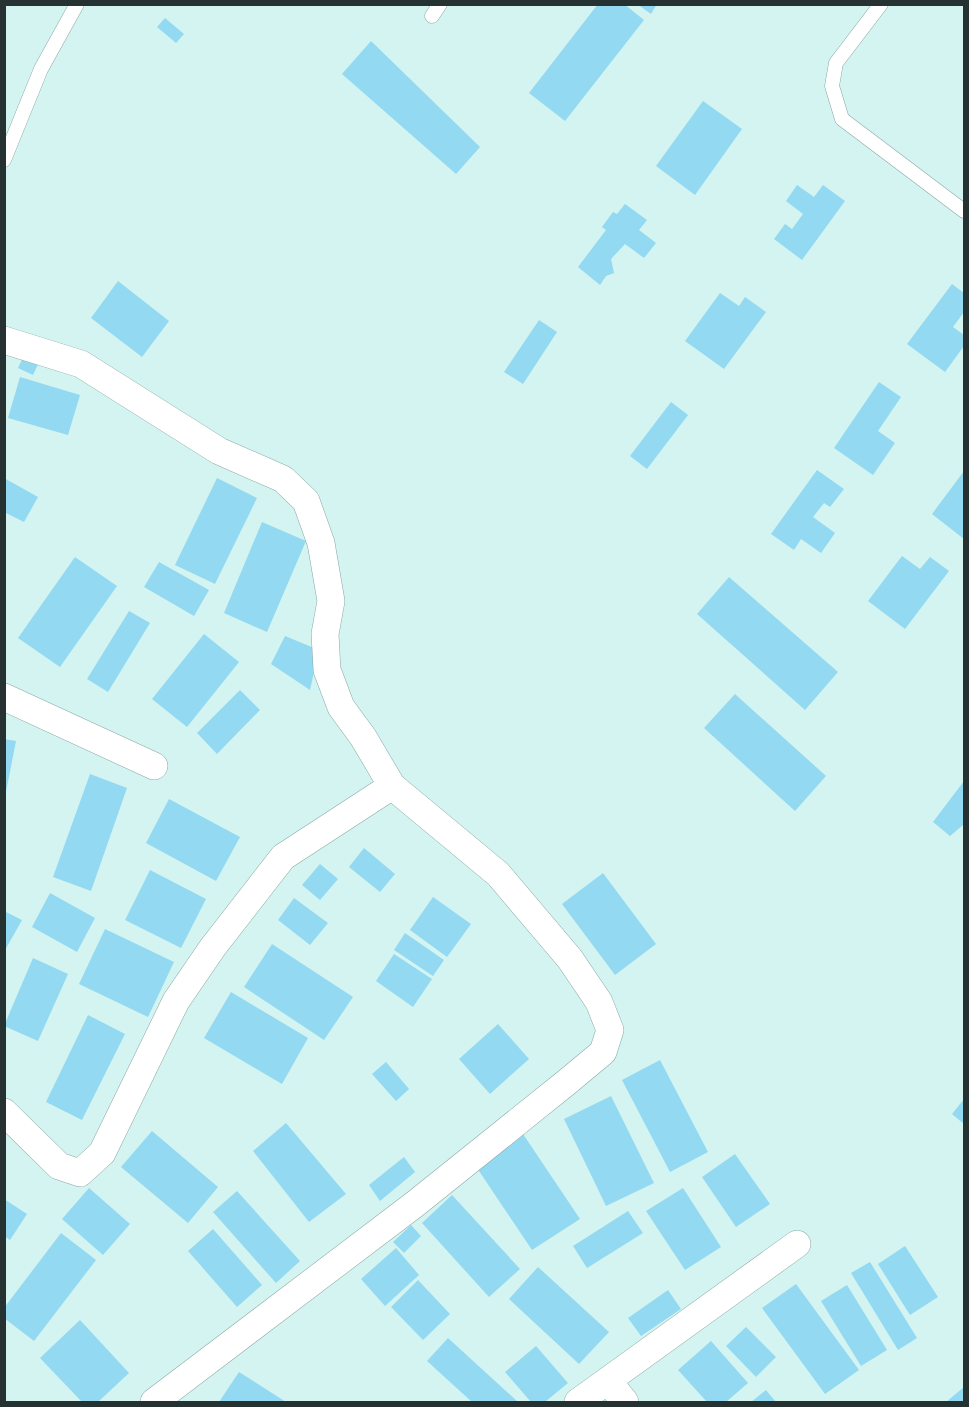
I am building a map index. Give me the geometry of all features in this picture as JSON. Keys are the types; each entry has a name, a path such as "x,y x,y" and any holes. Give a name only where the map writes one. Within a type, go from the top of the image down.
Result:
{"street":[{"path":"4,340 81,364 219,451 283,479 306,501 321,543 331,602 326,634 327,670 341,707 363,737 392,786 498,874 570,959 599,1002 610,1030 603,1052 415,1204 154,1402"},
{"path":"4,697 154,766"},
{"path":"4,1112 59,1166 80,1173 102,1153 176,1001 213,947 283,857 392,786"},
{"path":"578,1402 797,1244"},
{"path":"608,1381 625,1402"}],"lane":[{"path":"4,160 41,69 77,4"},
{"path":"881,4 836,63 832,86 842,119 964,211"}],"building":[{"path":"598,4 624,4 644,20 565,121 529,93"},
{"path":"637,4 657,4 651,14"},
{"path":"165,18 184,34 176,43 157,27"},
{"path":"371,41 480,147 456,174 342,74"},
{"path":"703,101 742,129 695,195 656,166"},
{"path":"797,185 814,197 823,185 845,201 802,260 774,239 785,224 792,229 803,214 786,201"},
{"path":"625,204 647,220 639,230 656,243 644,258 625,244 611,259 614,273 606,276 600,285 578,267 606,230 602,227 613,212 617,214"},
{"path":"118,281 169,321 142,357 91,318"},
{"path":"952,284 964,293 964,312 953,327 964,335 964,346 945,372 907,344"},
{"path":"720,293 739,306 745,297 766,312 724,369 685,341"},
{"path":"539,320 557,332 523,384 504,372"},
{"path":"25,353 40,360 33,375 18,368"},
{"path":"20,377 80,395 68,435 8,418"},
{"path":"879,382 901,397 878,431 895,443 873,475 834,448"},
{"path":"671,402 688,415 647,469 630,456"},
{"path":"817,470 844,489 830,507 824,503 813,517 835,533 821,553 801,539 794,550 771,534"},
{"path":"964,471 964,539 932,514"},
{"path":"4,478 38,497 24,522 4,512"},
{"path":"217,478 257,498 215,584 175,565"},
{"path":"262,522 306,541 267,632 224,613"},
{"path":"902,556 920,569 930,557 949,571 905,629 868,601"},
{"path":"75,557 117,586 60,667 18,638"},
{"path":"159,562 209,590 194,616 144,587"},
{"path":"729,577 838,672 805,710 697,614"},
{"path":"129,611 150,623 108,692 87,679"},
{"path":"204,634 239,662 187,727 152,699"},
{"path":"285,636 319,650 310,690 271,664"},
{"path":"240,690 260,710 217,754 197,733"},
{"path":"735,694 826,776 795,811 704,728"},
{"path":"4,739 16,741 6,792 4,792"},
{"path":"90,774 127,788 91,891 53,877"},
{"path":"964,781 964,826 950,836 933,822"},
{"path":"169,799 240,837 216,881 146,843"},
{"path":"364,848 395,874 380,892 349,867"},
{"path":"320,864 338,879 320,900 302,885"},
{"path":"150,870 206,899 181,948 125,920"},
{"path":"603,873 656,944 615,975 562,904"},
{"path":"50,893 95,918 77,952 32,927"},
{"path":"433,897 471,924 447,957 410,930"},
{"path":"294,898 328,923 310,945 278,920"},
{"path":"4,911 22,920 4,952"},
{"path":"105,929 174,962 148,1017 79,984"},
{"path":"405,933 444,960 433,976 394,950"},
{"path":"272,944 353,997 324,1040 244,987"},
{"path":"394,954 432,979 413,1007 376,981"},
{"path":"33,958 68,974 38,1041 4,1026"},
{"path":"231,992 308,1038 282,1084 204,1038"},
{"path":"88,1015 125,1034 82,1120 46,1102"},
{"path":"498,1024 529,1059 490,1094 459,1059"},
{"path":"660,1060 708,1152 670,1172 622,1080"},
{"path":"386,1062 409,1089 396,1101 372,1074"},
{"path":"611,1096 654,1183 606,1206 564,1119"},
{"path":"964,1099 964,1124 952,1114"},
{"path":"286,1123 346,1194 309,1222 253,1151"},
{"path":"152,1131 218,1187 188,1223 121,1167"},
{"path":"523,1134 580,1219 532,1250 475,1165"},
{"path":"735,1154 770,1204 736,1227 702,1177"},
{"path":"404,1157 415,1172 380,1201 369,1185"},
{"path":"89,1188 130,1224 103,1255 62,1219"},
{"path":"683,1188 721,1247 685,1270 646,1211"},
{"path":"237,1191 300,1261 276,1283 213,1212"},
{"path":"452,1195 520,1269 489,1297 422,1223"},
{"path":"4,1199 27,1214 10,1240 4,1236"},
{"path":"628,1211 643,1233 587,1268 573,1246"},
{"path":"411,1225 421,1236 404,1253 393,1242"},
{"path":"213,1229 262,1285 237,1307 188,1251"},
{"path":"61,1233 96,1260 34,1341 4,1318 4,1308"},
{"path":"905,1246 938,1297 910,1315 878,1264"},
{"path":"396,1248 419,1275 385,1306 361,1279"},
{"path":"870,1262 917,1338 898,1350 851,1273"},
{"path":"538,1267 609,1332 579,1364 509,1299"},
{"path":"418,1280 450,1314 423,1340 391,1307"},
{"path":"796,1284 859,1370 825,1394 762,1308"},
{"path":"847,1285 887,1350 861,1366 821,1301"},
{"path":"668,1290 681,1309 641,1336 628,1318"},
{"path":"80,1320 129,1373 98,1402 82,1402 40,1358"},
{"path":"746,1327 776,1357 756,1377 726,1346"},
{"path":"448,1338 518,1402 472,1402 427,1361"},
{"path":"711,1341 748,1383 726,1402 707,1402 678,1370"},
{"path":"536,1346 568,1383 545,1402 531,1402 505,1372"},
{"path":"239,1372 286,1402 219,1402"},
{"path":"964,1387 964,1402 946,1402"},
{"path":"766,1390 776,1402 751,1402"}]}
